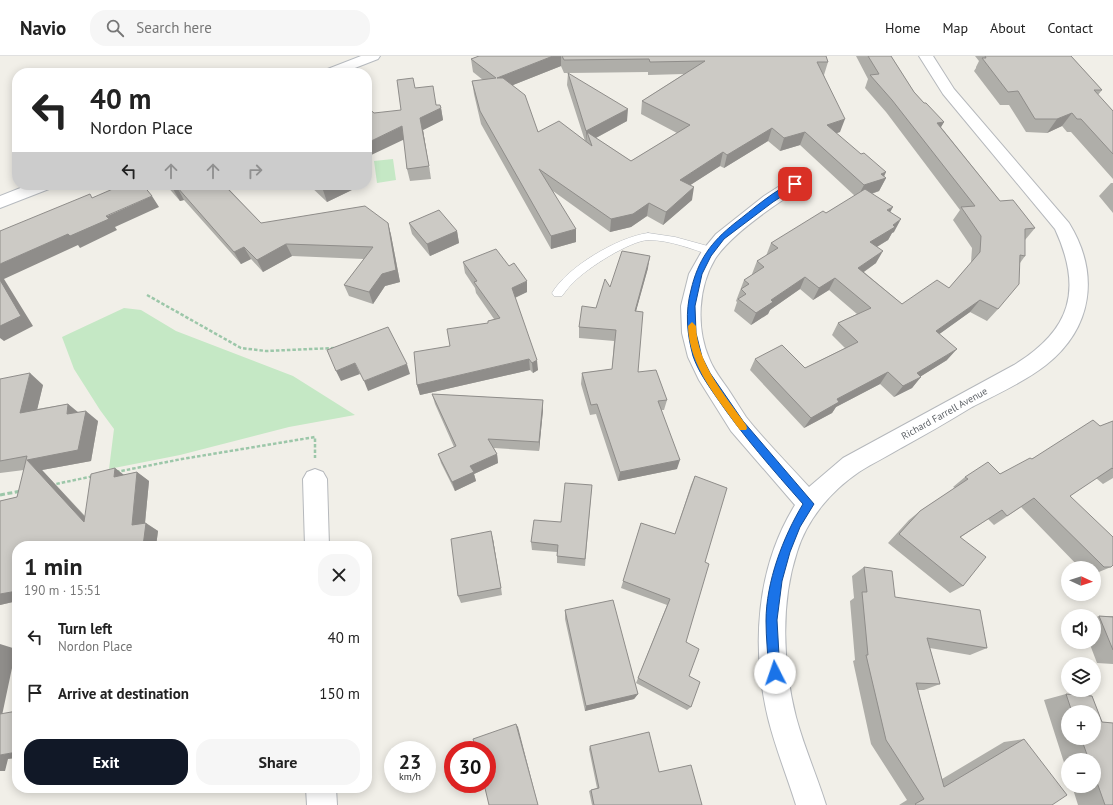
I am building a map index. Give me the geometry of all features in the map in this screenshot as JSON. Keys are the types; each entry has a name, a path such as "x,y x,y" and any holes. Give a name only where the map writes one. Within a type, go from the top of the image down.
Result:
{"street":[{"path":"343,68 373,56"},
{"name":"Richard Farrell Avenue","path":"811,805 781,714 775,673 771,620 776,581 785,552 796,525 809,504 826,484 851,465 1039,358 1065,333 1072,320 1081,281 1078,265 1064,227 948,91 926,56"},
{"path":"795,184 770,200 722,238 711,251 698,274 691,306 692,333 698,357 706,374 740,424 809,504"},
{"path":"0,202 30,190"},
{"path":"315,479 317,541"},
{"path":"321,793 322,805"}],"lane":[{"path":"558,293 572,277 608,254 639,238 676,240 711,251"}],"path":[{"path":"147,295 172,308 199,326 242,349 278,350 338,348"},
{"path":"114,472 182,458 315,437 315,479"},
{"path":"46,486 99,475"},
{"path":"0,495 23,490"}],"green space":[{"path":"393,159 396,180 377,183 374,161"},
{"path":"124,308 141,310 176,331 293,376 355,415 289,427 180,455 109,469 114,429 74,369 62,337"}],"building":[{"path":"479,56 553,56 497,78 503,78 525,95 538,132 559,121 592,146 587,132 631,161 690,125 642,101 705,61 650,62 649,59 564,60 562,56 826,56 828,62 817,62 845,119 827,125 861,154 864,153 886,172 881,174 886,178 864,185 805,132 784,138 772,128 727,155 723,152 680,180 694,187 666,212 649,203 633,214 611,219 539,169 576,229 551,236 480,111 472,81 496,78 471,59"},
{"path":"868,56 891,56 914,92 944,122 937,123 1000,201 1013,200 1035,228 1025,229 1025,256 1020,255 1019,284 998,309 980,300 936,331 957,349 917,373 921,377 903,386 888,372 837,399 839,402 811,418 755,359 782,345 805,368 858,342 838,323 871,308 835,278 819,288 805,277 771,300 773,302 756,313 738,299 746,294 741,289 749,284 744,280 764,267 757,261 778,248 771,243 823,211 826,213 865,189 893,207 887,210 901,219 893,225 895,227 870,242 883,251 858,268 902,304 937,280 949,288 980,252 981,236 961,207 975,206 892,100 870,75 879,74"},
{"path":"985,56 1071,56 1102,90 1094,90 1113,111 1113,154 1081,119 1077,119 1072,113 1057,119 1035,119 1018,91 1008,92 982,58 986,58"},
{"path":"568,73 628,109 586,131"},
{"path":"413,78 415,88 433,86 436,105 440,105 441,108 420,118 429,166 407,169 402,126 372,141 372,111 374,113 401,110 397,80"},
{"path":"110,190 147,190 152,196 106,216 109,219 70,236 68,234 0,264 0,231 90,194 92,198"},
{"path":"180,190 229,190 261,223 365,206 388,223 396,270 382,274 369,292 344,285 373,247 286,244 257,260 244,247 234,252"},
{"path":"439,210 457,231 427,244 409,223"},
{"path":"496,249 509,266 514,263 527,281 512,288 537,360 532,363 529,359 417,385 414,352 450,346 447,329 488,323 488,321 500,318 474,282 477,281 463,262"},
{"path":"622,251 650,256 635,311 643,312 638,372 656,370 667,400 658,401 680,460 620,472 597,404 591,405 582,373 612,369 616,330 579,327 582,306 596,308 605,279 610,287"},
{"path":"0,280 21,316 0,326"},
{"path":"388,327 407,364 364,381 355,363 336,371 327,350"},
{"path":"30,373 20,413 68,404 67,414 86,411 78,450 27,460 84,522 91,474 115,468 114,477 137,472 132,525 146,523 144,541 12,541 12,592 0,594 0,501 17,497 27,456 0,461 0,379"},
{"path":"432,394 543,400 539,442 488,439 497,454 470,466 474,472 452,482 438,454 456,446"},
{"path":"1093,420 1100,426 1113,421 1113,469 1112,468 1070,496 1113,537 1113,565 1111,567 1104,567 1101,564 1101,561 1098,561 1034,498 1007,516 1002,510 960,537 986,557 963,586 899,534 920,511 968,479 965,477 988,462 1000,474 1030,458 1032,459"},
{"path":"695,476 727,488 705,562 709,564 686,642 699,649 689,676 700,682 691,707 638,678 670,599 623,581 641,523 675,534"},
{"path":"565,483 592,485 585,559 557,556 558,545 531,542 534,520 561,522"},
{"path":"491,531 501,588 458,596 451,539"},
{"path":"864,567 892,571 895,597 980,610 987,648 927,638 940,684 916,683 944,787 1024,739 1061,787 1061,793 1065,793 1067,795 1052,805 915,804 924,799 886,740 866,655 868,655 862,592 867,592"},
{"path":"613,600 638,694 586,706 565,610"},
{"path":"1101,616 1113,617 1113,650 1101,621"},
{"path":"1067,697 1092,697 1095,705 1070,705"},
{"path":"12,712 12,753 0,755 0,714"},
{"path":"1101,719 1102,722 1113,723 1113,805 1105,805 1101,793 1101,753 1086,753 1084,745 1101,745"},
{"path":"516,724 538,805 489,805 486,793 496,793 496,741 474,741 473,739"},
{"path":"649,732 659,772 691,765 702,805 594,805 591,790 599,788 590,746"}],"slow traffic":[{"path":"692,326 692,333 698,357 706,374 743,428"}],"route":[{"path":"775,673 771,620 776,581 785,552 796,525 809,504 740,424 706,374 698,357 692,333 691,306 698,274 708,255 722,238 770,200 795,184"}]}
